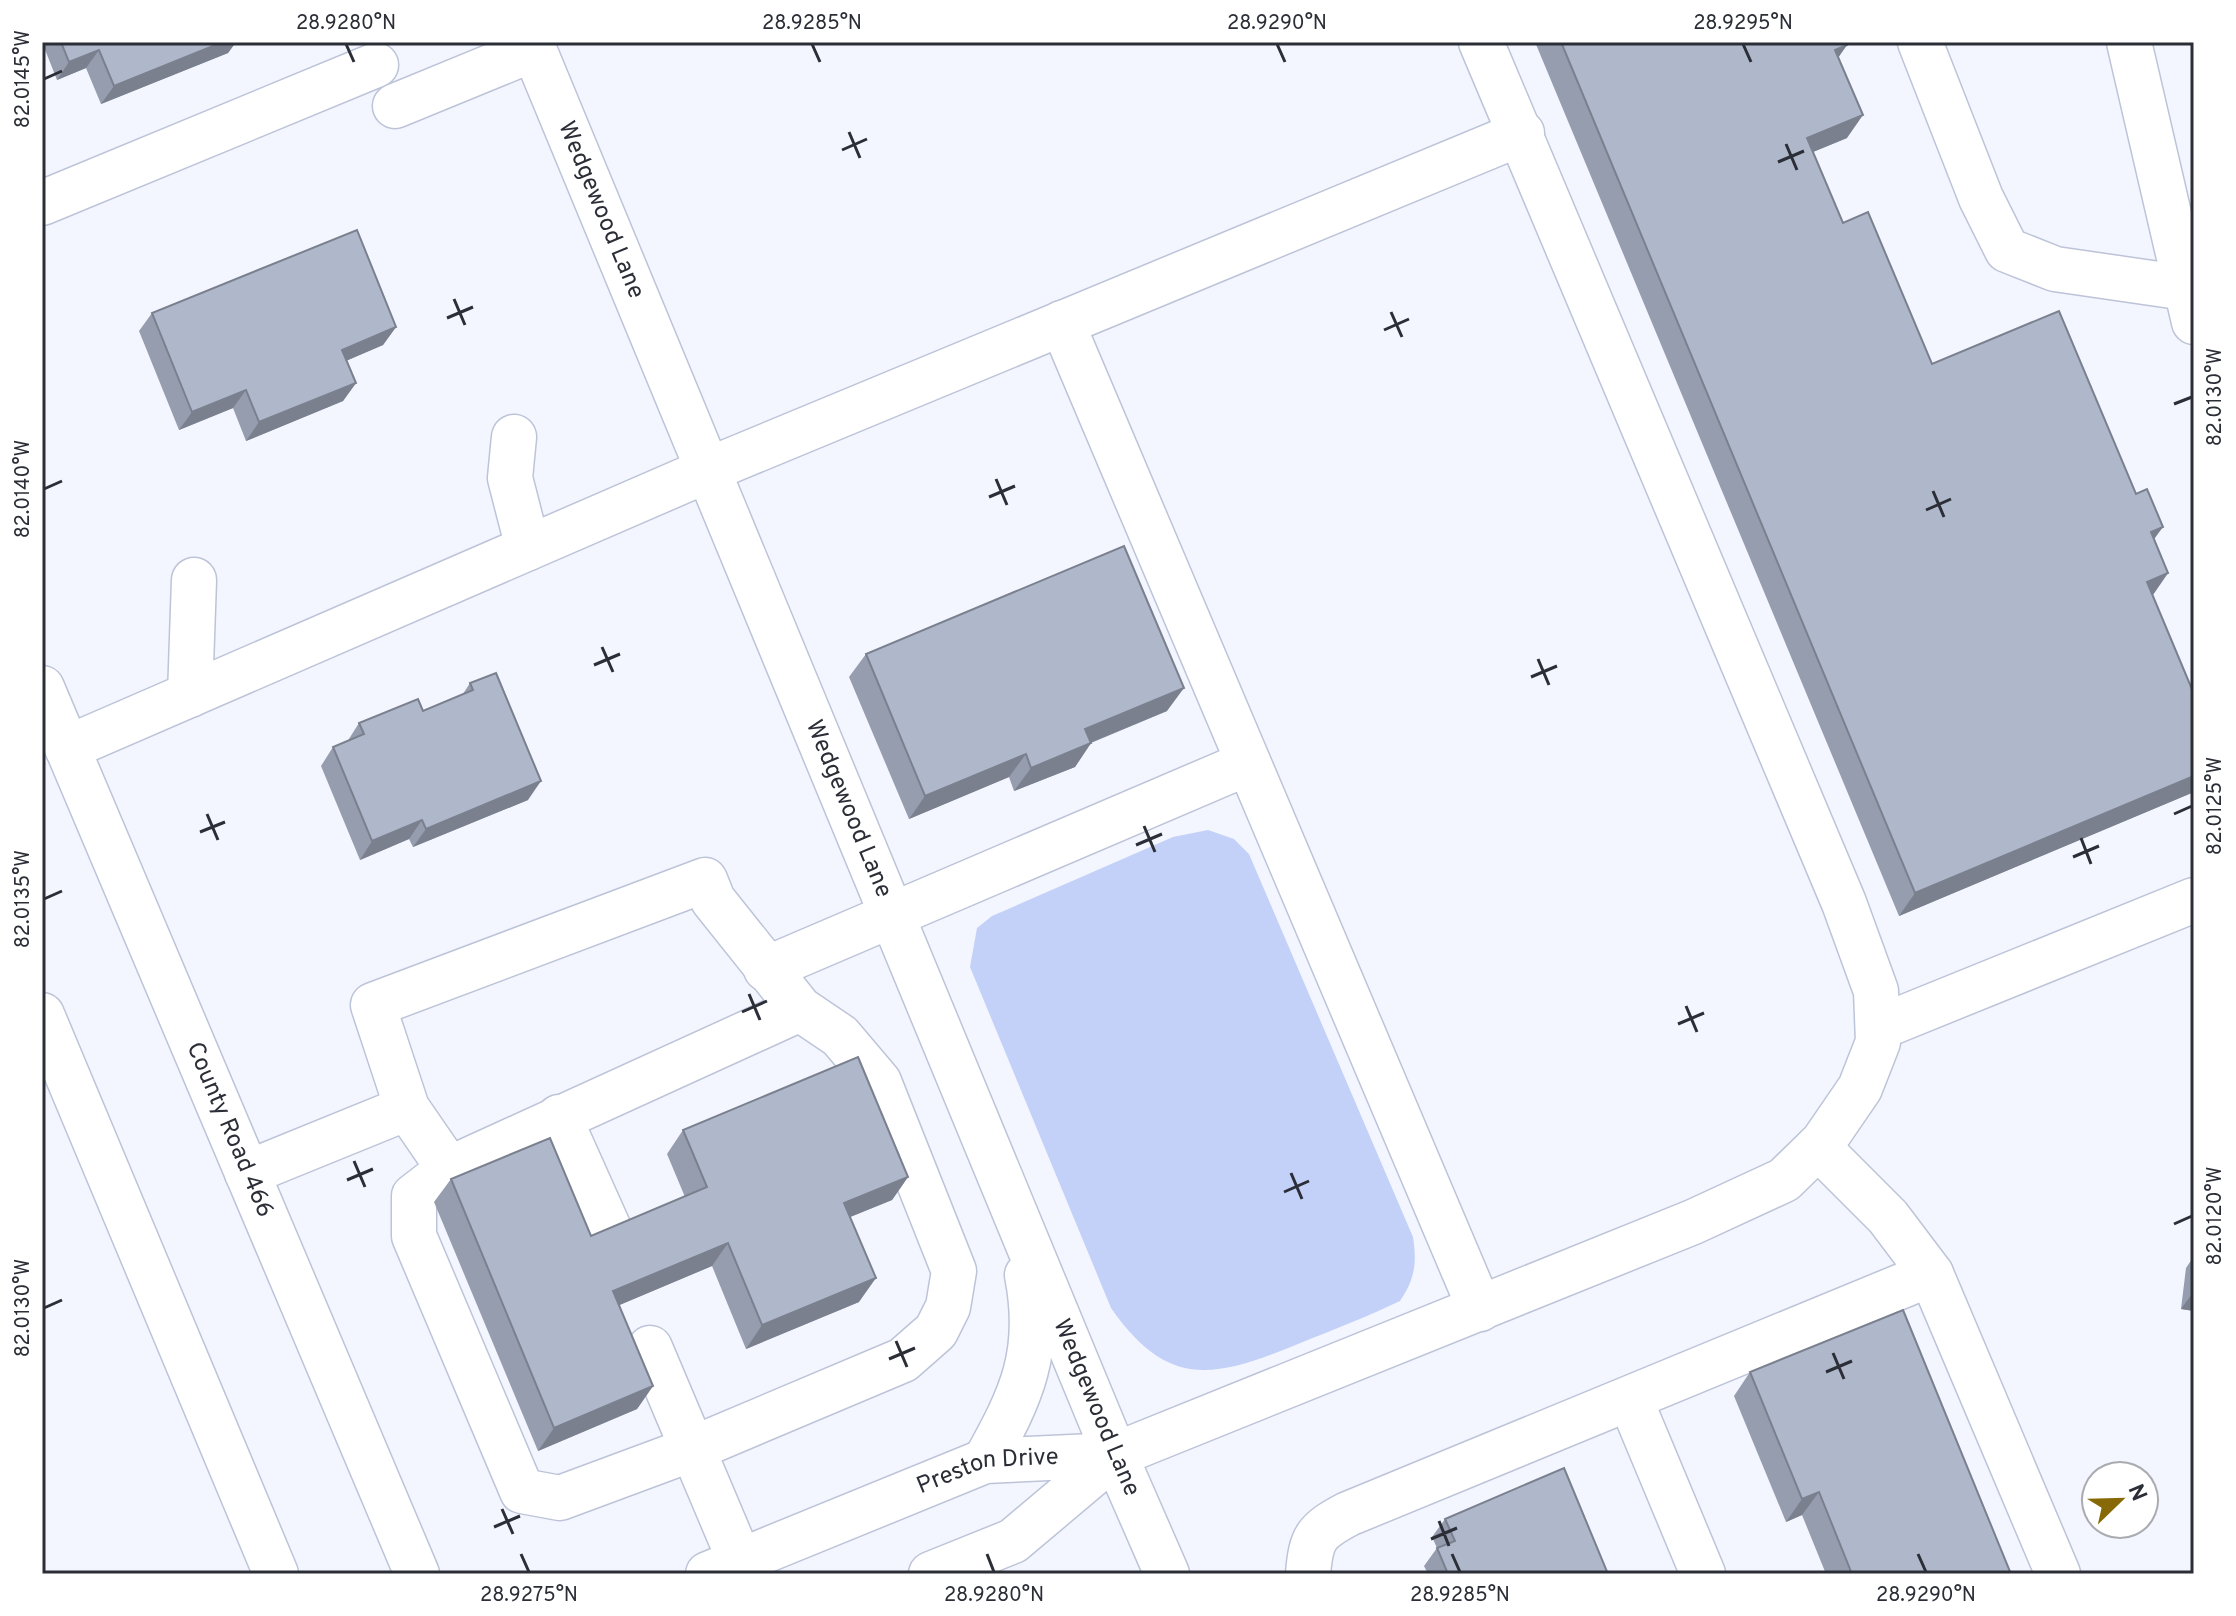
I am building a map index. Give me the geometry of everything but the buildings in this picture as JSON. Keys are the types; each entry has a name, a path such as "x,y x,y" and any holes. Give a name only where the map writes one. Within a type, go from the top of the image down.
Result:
{"street":[{"path":"1115,1455 1693,1222 1784,1180 1818,1147 1860,1088 1878,1042 1876,991 1844,903 1522,133 1481,42"},
{"path":"1920,42 1981,198 2007,250 2055,269 2190,305 2129,42"},
{"path":"395,106 533,45"},
{"name":"Wedgewood Lane","path":"533,45 1115,1455 1167,1574"},
{"path":"42,203 376,65"},
{"path":"67,748 708,470 1522,133"},
{"path":"1062,323 1480,1309"},
{"path":"514,437 510,478 528,548"},
{"path":"190,695 194,580"},
{"name":"County Road 466","path":"42,688 417,1574"},
{"path":"766,969 1248,763"},
{"path":"449,1169 407,1108 387,1037 373,1005 705,880 713,900 800,1009 840,1036 879,1082 954,1271 948,1307 936,1331 903,1360 692,1449 560,1498 522,1491 414,1236 414,1196 449,1169 800,1009"},
{"path":"1878,1028 2194,900"},
{"path":"42,1015 276,1574"},
{"path":"247,1173 407,1108"},
{"path":"559,1117 610,1231"},
{"path":"1818,1147 1888,1217 1931,1274 2058,1574"},
{"path":"985,1461 1014,1411 1029,1364 1035,1314 1016,1214"},
{"path":"1308,1574 1310,1548 1321,1529 1931,1274"},
{"path":"650,1348 692,1449 724,1568"},
{"path":"1630,1399 1703,1574"},
{"name":"Preston Drive","path":"724,1568 985,1461 1115,1455"},
{"name":"Preston Drive","path":"931,1574 1013,1541 1115,1455"}],"shaded area":[{"path":"1208,830 1234,839 1249,854 1413,1237 1415,1263 1412,1278 1400,1301 1268,1356 1217,1369 1195,1370 1173,1364 1153,1353 1111,1308 970,967 977,928 992,916 1173,837"}]}
